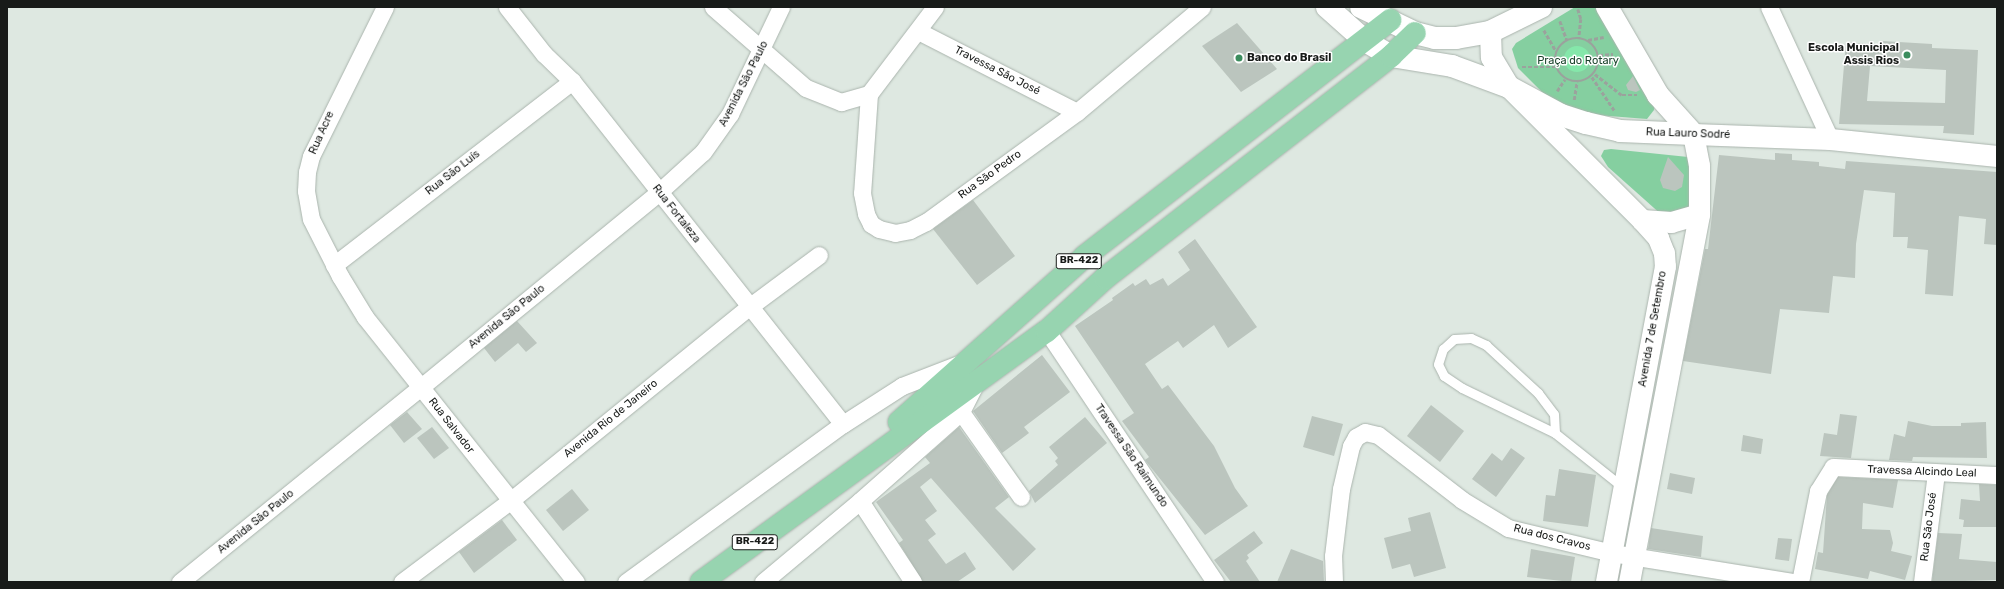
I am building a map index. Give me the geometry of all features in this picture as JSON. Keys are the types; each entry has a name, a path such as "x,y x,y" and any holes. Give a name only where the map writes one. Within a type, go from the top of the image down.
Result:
{"main road":[{"name":"Rua Lauro Sodré","path":"1327,7 1364,40 1391,56 1452,66 1509,87 1561,115 1620,131 1693,134"},
{"path":"1361,7 1415,33 1435,38 1456,38 1490,32 1541,7"},
{"path":"1607,7 1658,95 1693,134"},
{"name":"BR-422","path":"810,502 1085,256 1390,20"},
{"name":"BR-422","path":"701,582 977,380 1047,331 1104,278 1391,56 1415,33"},
{"path":"1085,256 1104,278"}],"street":[{"name":"Rua Acre","path":"334,265 311,219 306,202 307,172 316,141 385,7"},
{"name":"Rua Fortaleza","path":"508,7 544,54 572,81 749,307 843,424"},
{"path":"713,7 806,88 823,96 842,102 869,94 935,7"},
{"name":"Avenida São Paulo","path":"180,582 422,387 659,192 703,152 718,134 763,49 780,7"},
{"name":"Rua São Pedro","path":"869,94 862,193 871,224 879,229 895,233 910,230 926,222 1077,112 1202,7"},
{"path":"1770,7 1830,139"},
{"name":"Travessa São José","path":"918,31 1077,112"},
{"name":"Avenida 7 de Setembro","path":"1490,32 1491,57 1509,87 1642,220 1658,238 1664,253 1665,266 1630,497 1612,553 1606,582"},
{"name":"Rua São Luís","path":"334,265 572,81"},
{"path":"1629,582 1635,557 1630,497 1699,214 1699,165 1693,134"},
{"name":"Rua Lauro Sodré","path":"1693,134 1830,139 1997,156"},
{"path":"1642,220 1671,222 1699,214"},
{"name":"Avenida Rio de Janeiro","path":"402,582 510,501 749,307 819,255"},
{"name":"Rua Salvador","path":"334,265 365,317 576,582"},
{"name":"Travessa São Raimundo","path":"1047,331 1215,582"},
{"path":"626,582 843,424 902,386 965,362 977,380 961,412 860,502 763,582"},
{"path":"961,412 1021,497"},
{"name":"Rua dos Cravos","path":"1334,582 1333,556 1340,489 1350,446 1356,437 1365,432 1378,435 1462,500 1508,528 1612,553 1794,582"},
{"name":"Travessa Alcindo Leal","path":"1800,582 1818,491 1826,475 1833,468 1997,475"},
{"name":"Rua São José","path":"1922,582 1936,473"},
{"path":"860,502 913,582"}],"lane":[{"path":"1555,433 1554,414 1538,393 1486,345 1471,338 1454,339 1443,349 1438,364 1444,376 1462,388 1555,433 1630,497"}],"path":[{"path":"1578,9 1581,20 1579,38"},
{"path":"1560,21 1567,40"},
{"path":"1544,30 1556,51 1555,66 1565,79 1577,82 1592,77 1595,74 1600,62 1597,51 1588,40 1579,38 1567,40 1556,51"},
{"path":"1522,67 1555,66"},
{"path":"1595,74 1622,95 1641,96"},
{"path":"1592,77 1614,110"},
{"path":"1552,98 1565,79"},
{"path":"1573,102 1577,82"}],"green space":[{"name":"Praça do Rotary","path":"1575,7 1606,7 1655,102 1654,110 1647,119 1571,113 1546,96 1518,68 1512,49 1516,43"},
{"path":"1611,149 1688,157 1692,209 1663,216 1608,167 1601,156 1604,150"}],"shaded area":[{"path":"1577,46 1586,50 1590,59 1586,68 1577,72 1568,68 1564,59 1568,50"}],"building":[{"name":"Banco do Brasil","path":"1237,23 1277,69 1241,92 1202,46"},
{"path":"1882,41 1932,44 1932,48 1978,50 1974,135 1943,133 1944,126 1839,124 1846,42 1882,45","holes":["1870,66 1946,70 1945,103 1867,101"]},
{"path":"1633,76 1640,90 1636,92 1628,90 1626,85"},
{"path":"1775,153 1792,154 1792,160 1819,162 1819,166 1845,169 1846,161 1997,172 1997,245 1984,244 1986,219 1959,216 1953,296 1925,294 1928,250 1907,248 1908,237 1893,237 1895,193 1864,190 1856,244 1855,278 1833,276 1829,313 1780,309 1771,374 1683,361 1705,249 1708,249 1719,155 1775,160"},
{"path":"1668,157 1684,175 1682,187 1675,191 1663,188 1660,180"},
{"path":"973,200 1015,256 977,285 933,229"},
{"path":"1195,239 1257,327 1228,348 1214,325 1183,348 1178,341 1145,364 1162,389 1168,385 1214,446 1235,488 1248,506 1205,535 1145,460 1149,457 1122,421 1134,413 1075,326 1113,300 1112,298 1133,283 1135,286 1146,279 1150,285 1163,278 1168,286 1190,270 1178,252"},
{"path":"517,321 537,343 526,352 518,343 495,362 484,348"},
{"path":"1042,355 1070,392 1024,427 1029,433 1002,453 973,411"},
{"path":"1431,405 1464,431 1440,462 1407,436"},
{"path":"407,412 422,429 404,443 390,425"},
{"path":"1840,414 1857,416 1851,458 1820,456 1824,433 1837,435"},
{"path":"1312,416 1343,424 1334,456 1303,447"},
{"path":"1085,417 1107,443 1035,503 1029,491 1058,465 1055,461 1058,458 1049,447"},
{"path":"1908,421 1932,426 1961,426 1961,423 1986,422 1987,458 1913,457 1912,461 1889,460 1894,434 1905,437"},
{"path":"432,427 449,448 434,459 417,438"},
{"path":"959,427 1009,497 995,508 1036,549 1013,571 931,478 920,487 937,511 925,520 936,534 928,540 946,564 965,552 976,569 957,582 923,582 899,543 903,540 876,502 930,463 925,457"},
{"path":"1743,435 1763,439 1761,454 1741,451"},
{"path":"1511,448 1525,458 1496,497 1472,479 1492,453 1502,461"},
{"path":"1559,469 1596,475 1588,527 1543,521 1546,495 1555,496"},
{"path":"1670,473 1695,478 1692,494 1667,489"},
{"path":"1838,477 1898,480 1893,508 1863,503 1862,529 1890,530 1893,543 1891,551 1912,556 1905,580 1870,571 1868,579 1815,569 1818,552 1823,553 1827,495"},
{"path":"1979,484 1997,485 1997,527 1963,527 1964,520 1959,519 1961,499 1980,501"},
{"path":"572,489 589,510 563,531 546,510"},
{"path":"1430,512 1446,568 1414,577 1410,564 1392,569 1384,538 1411,531 1408,518"},
{"path":"502,520 517,540 474,573 459,552"},
{"path":"1651,528 1703,536 1701,557 1648,549"},
{"path":"1254,531 1263,543 1247,555 1249,558 1246,561 1260,582 1231,582 1214,560"},
{"path":"1938,533 1962,534 1959,559 1997,562 1997,580 1932,582"},
{"path":"1778,538 1792,539 1789,561 1775,559"},
{"path":"1291,549 1323,561 1324,582 1277,582"},
{"path":"1531,549 1575,557 1571,582 1527,577"}],"place":[{"name":"Escola Municipal Assis Rios","path":"1907,55"},
{"name":"Banco do Brasil","path":"1239,58"}]}
